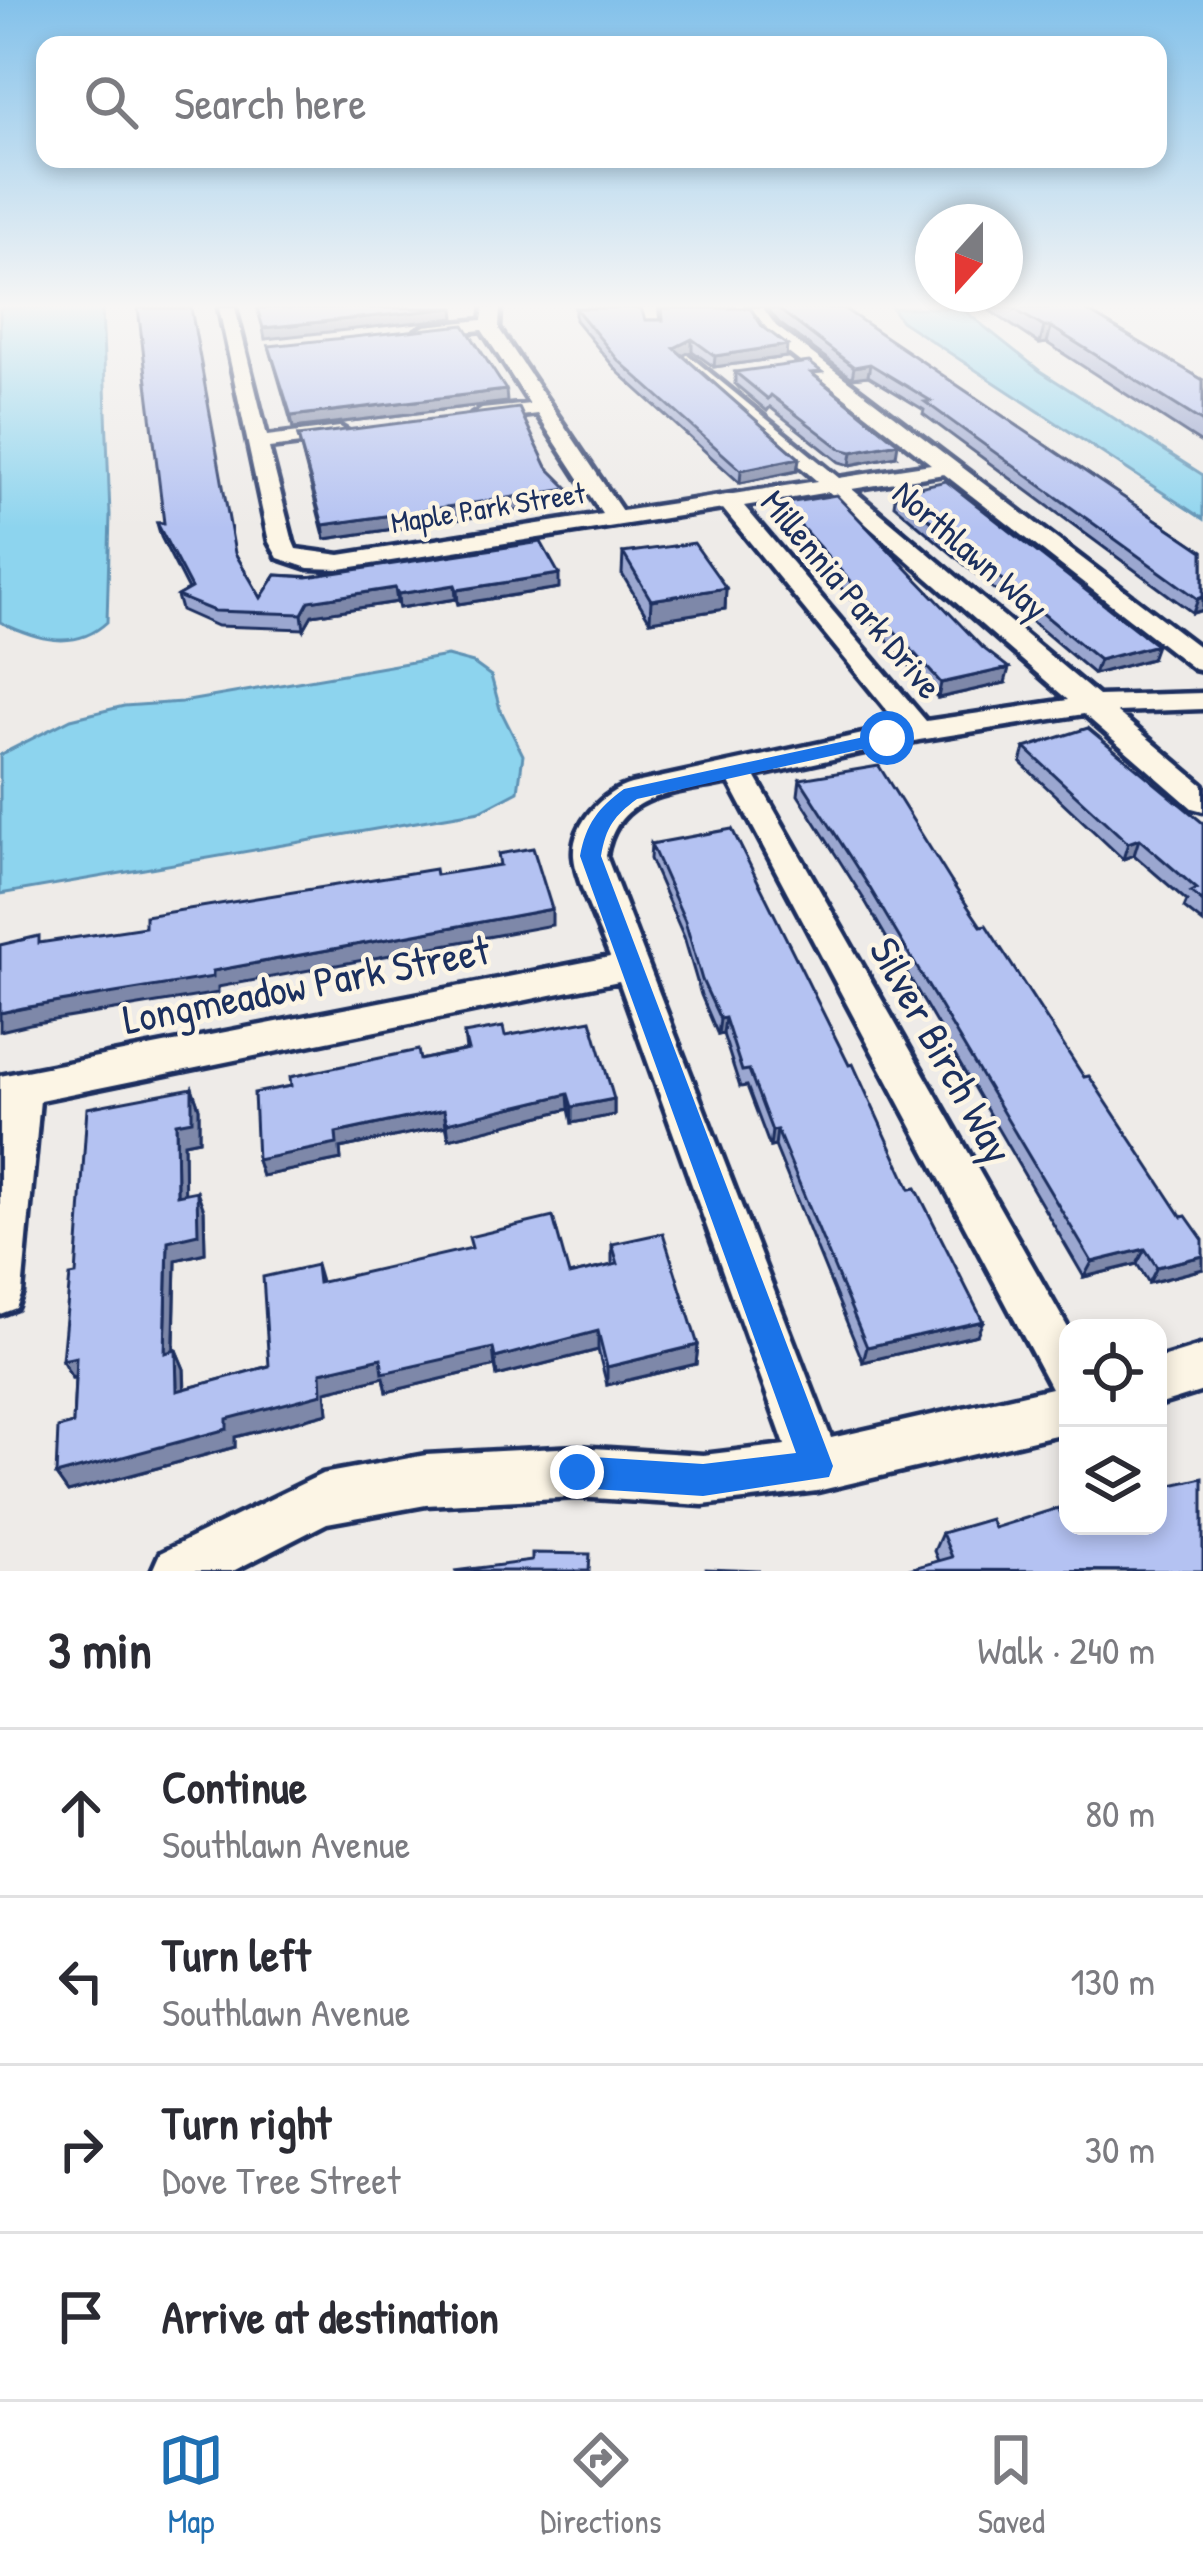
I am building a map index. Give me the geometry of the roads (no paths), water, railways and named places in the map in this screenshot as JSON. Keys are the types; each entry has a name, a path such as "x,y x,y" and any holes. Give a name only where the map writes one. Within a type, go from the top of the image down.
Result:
{"street":[{"name":"Maple Park Street","path":"252,381 259,443 281,542 286,553 308,561 340,562 950,467"},
{"path":"527,381 616,519"},
{"name":"Northlawn Way","path":"725,381 838,486 1203,801"},
{"path":"836,381 1203,663"},
{"path":"455,419 542,408"},
{"path":"259,443 369,430"},
{"name":"Millennia Park Drive","path":"730,503 920,731"},
{"path":"817,1466 590,856 595,829 609,809 631,794 920,731 1088,705 1203,701"},
{"name":"Silver Birch Way","path":"736,770 1059,1357"},
{"name":"Longmeadow Park Street","path":"11,1089 630,966"},
{"path":"0,1293 11,1089"},
{"path":"1167,1379 1203,1368"},
{"path":"178,1571 322,1499 426,1480 577,1472 703,1480 817,1466 1059,1410"}],"water":[{"path":"0,381 105,381 110,515 107,622 82,637 55,640 0,622"},
{"path":"993,381 1056,381 1203,475 1203,519"},
{"path":"447,656 473,663 491,676 500,709 523,755 518,791 480,811 0,894 0,755 71,719 124,706 182,702"}]}
